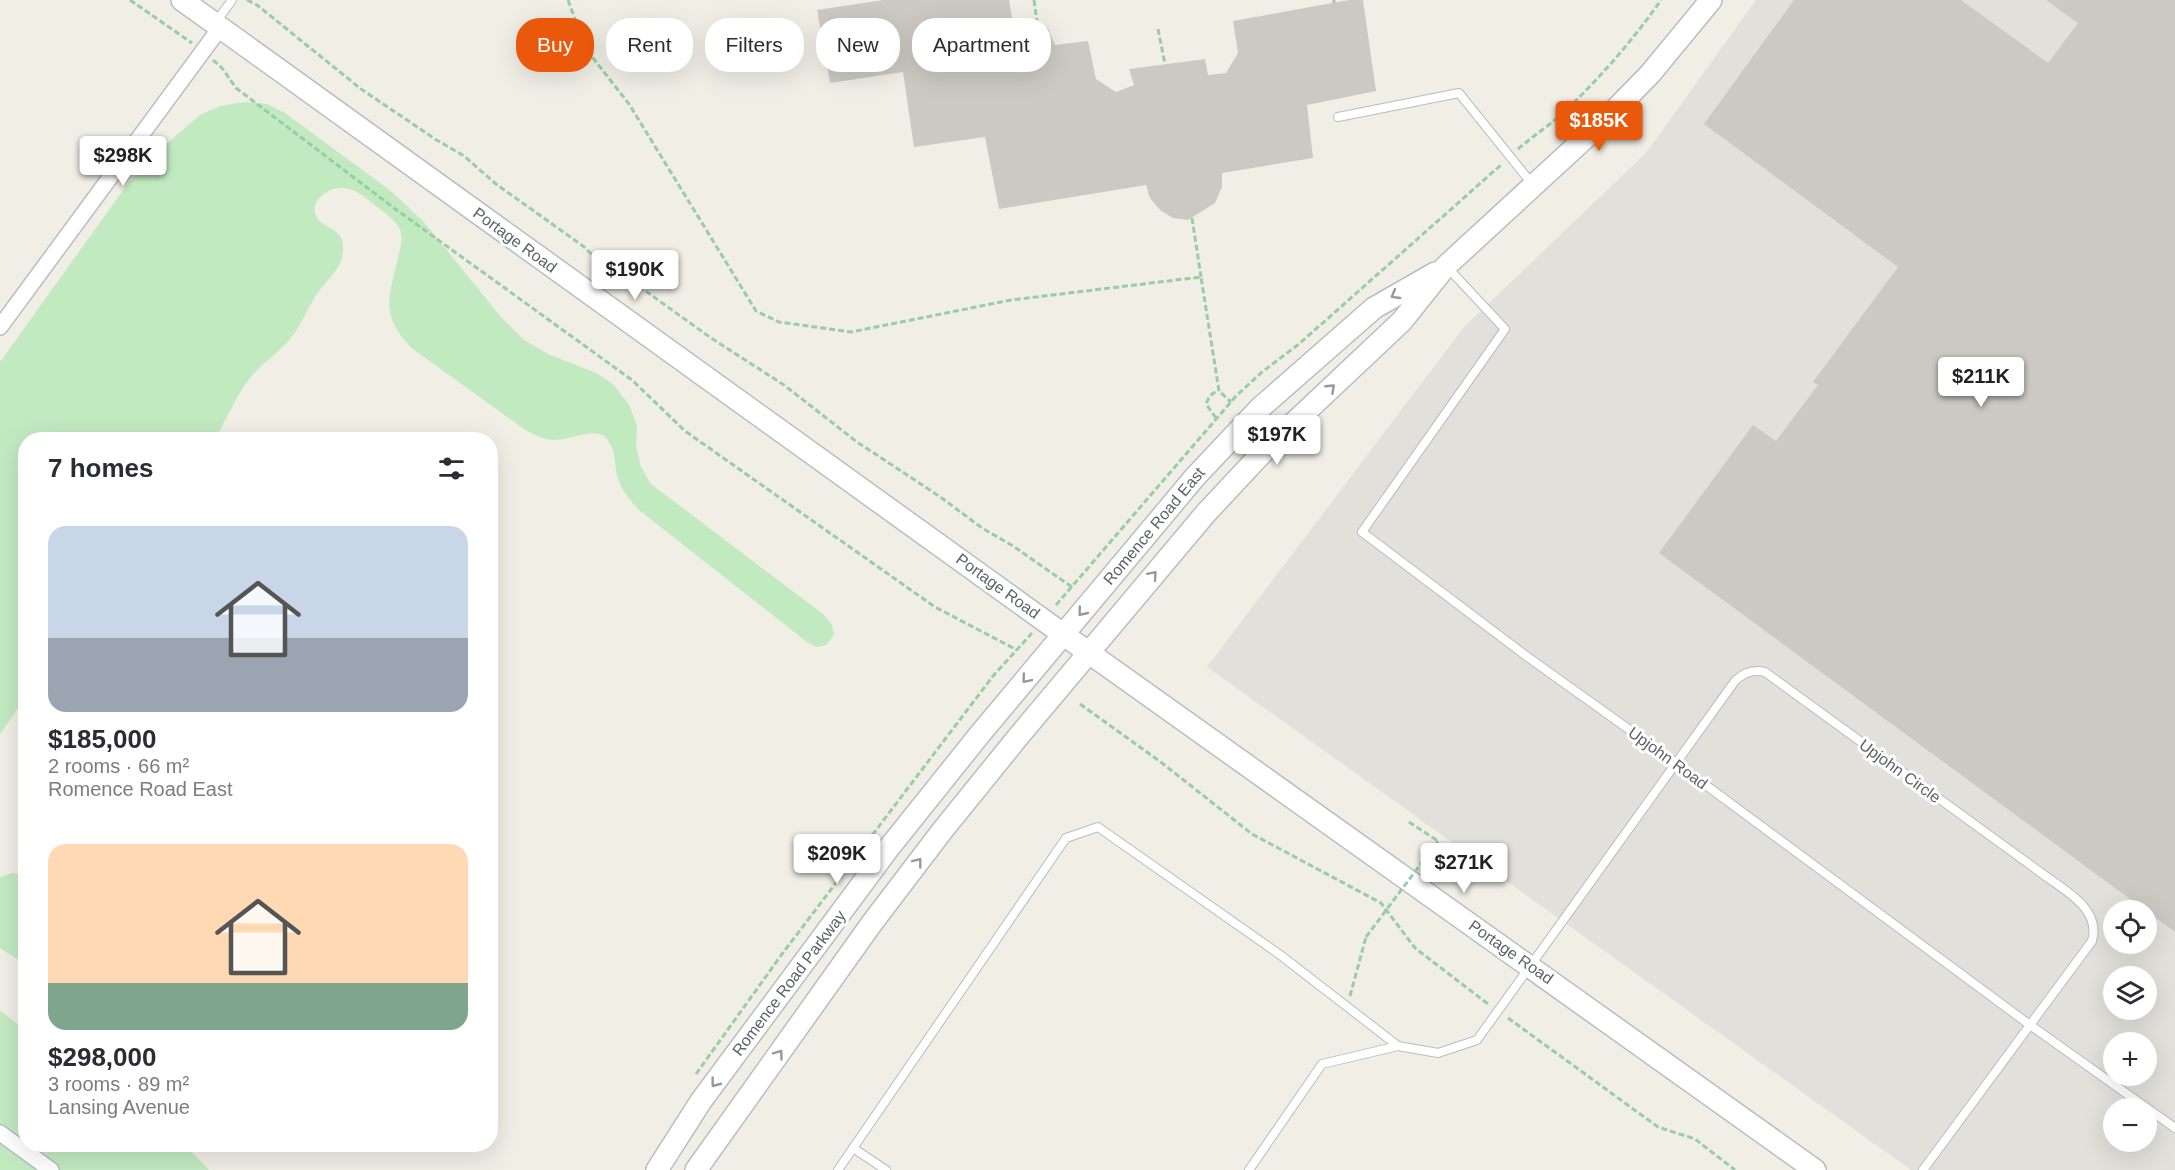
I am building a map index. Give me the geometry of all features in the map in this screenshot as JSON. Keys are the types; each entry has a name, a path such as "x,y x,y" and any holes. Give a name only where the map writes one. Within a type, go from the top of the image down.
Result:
{"street":[{"name":"Portage Road","path":"182,0 1815,1170"},
{"name":"Romence Road East","path":"1089,652 1230,487 1264,451 1402,321 1446,266 1608,117 1650,74 1711,0"},
{"path":"0,327 203,51 218,26"},
{"name":"Romence Road East","path":"1064,634 1195,477 1260,408 1374,308 1446,266"},
{"name":"Romence Road Parkway","path":"657,1170 701,1101 888,849 1064,634"},
{"name":"Romence Road Parkway","path":"696,1170 907,876 1089,652"},
{"path":"0,1133 18,1146"},
{"path":"26,1152 51,1170"}],"lane":[{"path":"218,26 232,0"},
{"path":"1338,117 1459,93 1534,186"},
{"name":"Upjohn Road","path":"1446,266 1505,329 1362,532 1529,658 1676,763 2030,1025 2175,1128"},
{"name":"Upjohn Circle","path":"1398,1046 1438,1053 1477,1040 1735,681 1748,672 1759,670 1765,672 2040,872 2088,910 2095,932 2092,941 1923,1170"},
{"path":"838,1170 1066,838 1098,826 1279,954 1398,1046"},
{"path":"1249,1170 1322,1064 1398,1046"},
{"path":"853,1148 886,1170"}],"path":[{"path":"130,0 203,51 222,68 236,88 394,208 632,380 685,431 935,607 1017,650"},
{"path":"247,0 361,89 464,156 496,184 583,246 604,266 626,277 711,338 784,385 857,442 1072,587"},
{"path":"568,0 586,49 629,104 756,311 778,322 850,332 1011,300 1201,277"},
{"path":"1034,0 1036,18"},
{"path":"1158,29 1165,64"},
{"path":"1192,218 1219,391 1231,402"},
{"path":"1217,418 1206,404 1208,397 1219,391"},
{"path":"1080,704 1162,763 1252,834 1381,903 1415,948 1498,1011 1658,1126 1695,1139 1735,1170"},
{"path":"1347,1006 1366,938 1438,841 1408,822"}],"shaded area":[{"path":"1756,0 2175,0 2175,1170 1911,1170 1207,667 1464,327 1646,153"}],"green space":[{"path":"244,102 267,104 285,113 391,191 424,222 501,317 524,340 548,354 596,373 613,384 629,405 637,425 636,446 641,467 651,484 823,614 832,625 834,635 826,645 817,647 807,642 639,510 620,485 612,448 602,435 590,434 554,440 535,435 413,349 401,336 390,313 390,291 401,244 399,227 361,194 340,188 329,191 319,198 315,212 320,222 340,236 343,246 342,260 316,295 297,330 248,381 219,432 18,432 18,708 0,734 0,362 126,186 163,147 200,115 220,106"},
{"path":"12,873 18,874 18,960 0,948 0,877"},
{"path":"0,1011 18,1024 18,1152 192,1152 209,1170 0,1170"}],"building":[{"path":"883,0 1009,0 1013,18 912,18 912,72 1051,72 1051,35 1055,45 1088,41 1096,79 1116,92 1134,85 1129,69 1205,59 1208,75 1226,73 1238,53 1233,21 1349,0 1363,0 1376,91 1307,105 1313,158 1222,173 1222,187 1215,203 1188,220 1173,218 1160,210 1150,198 1146,185 999,209 985,137 914,147 903,72 830,83 828,72 900,72 900,18 818,18 817,10"},
{"path":"1794,0 1961,0 2048,63 2078,23 2046,0 2175,0 2175,932 2157,919 2157,900 2131,900 1659,553 1753,425 1776,441 1818,385 1813,382 1898,267 1704,124"}]}
